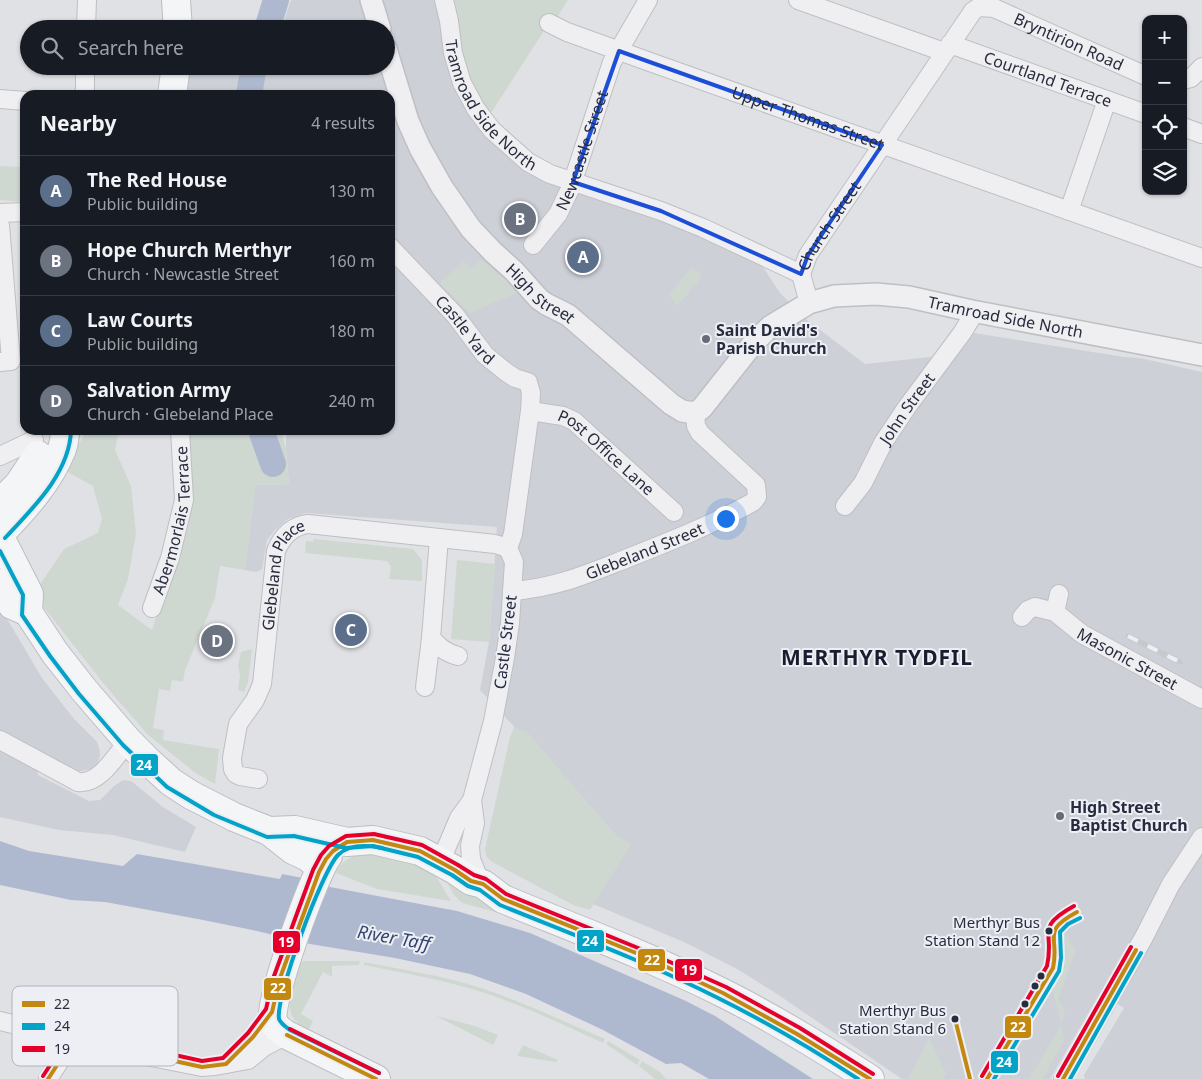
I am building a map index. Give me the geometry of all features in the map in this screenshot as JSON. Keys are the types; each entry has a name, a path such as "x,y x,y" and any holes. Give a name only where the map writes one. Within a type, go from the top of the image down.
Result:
{"main road":[{"path":"176,0 177,20"},
{"path":"173,90 175,75"},
{"path":"0,502 19,484 49,440 54,435"},
{"path":"28,612 29,594 0,535 27,506 52,469 63,448 65,435"},
{"path":"0,583 12,605 28,612 61,660 128,741 171,782 234,818 269,831 293,850 308,857 315,863 317,878"},
{"path":"269,831 295,830 347,842 373,840 420,851 471,881 483,884 503,899 662,964 722,993 787,1028 870,1079"},
{"path":"347,842 326,858 317,878 291,947 275,996 272,1012 273,1020 278,1029 287,1035 376,1079"}],"street":[{"path":"86,20 87,0"},
{"path":"370,0 377,20"},
{"name":"Tramroad Side North","path":"444,0 453,53 462,83 476,109 492,130 528,162 550,174 661,211 703,228 801,274"},
{"name":"Newcastle Street","path":"533,245 558,214 572,182 612,62 648,0"},
{"name":"Courtland Terrace","path":"798,0 1142,113"},
{"name":"Bryntirion Road","path":"947,48 973,10 979,7 994,8 1142,74"},
{"name":"Upper Thomas Street","path":"549,23 567,32 619,51 1202,258"},
{"name":"Church Street","path":"809,303 801,274 808,256 947,48"},
{"path":"1187,79 1202,68"},
{"path":"85,75 85,90"},
{"name":"High Street","path":"394,75 408,121 420,148 442,187 471,229 514,270 539,299 568,314 671,404 682,411 694,413"},
{"path":"0,100 20,101"},
{"path":"1069,211 1107,100"},
{"path":"1187,128 1202,134"},
{"path":"0,213 20,212"},
{"path":"0,225 6,361"},
{"name":"Castle Yard","path":"395,252 455,315 485,355 506,372 528,382 531,393 530,411"},
{"name":"Tramroad Side North","path":"809,303 834,296 876,294 909,297 1113,338 1186,350 1202,355"},
{"path":"694,413 702,408 755,340 771,326 809,303"},
{"name":"John Street","path":"844,506 863,483 883,443 907,407 962,333 970,320 972,311"},
{"name":"Post Office Lane","path":"530,411 563,416 574,421 674,512"},
{"name":"Castle Street","path":"432,858 445,851 459,818 472,800 493,721 505,658 512,591 514,562 508,548 513,534 530,411"},
{"name":"Glebeland Street","path":"512,591 536,589 563,583 670,542 754,502 757,497 756,485 700,433 696,426 694,413"},
{"name":"Abermorlais Terrace","path":"152,608 170,558 184,500 180,435"},
{"path":"0,456 34,440"},
{"name":"Glebeland Place","path":"258,779 236,774 233,769 232,758 238,724 255,700 262,684 276,551 281,540 293,528 308,524 495,544 508,548"},
{"path":"425,686 439,538"},
{"path":"1022,618 1028,610 1035,607 1055,612 1059,594"},
{"name":"Masonic Street","path":"1055,612 1082,634 1202,699"},
{"path":"430,638 441,648 458,656"},
{"path":"0,740 78,782 84,783 92,780 103,771 128,741"},
{"path":"472,800 475,823 470,846 471,859 476,874 483,884"},
{"path":"1063,1079 1144,938 1171,884 1200,841"},
{"path":"226,1064 254,1037 272,1012"},
{"path":"178,1062 202,1067 248,1060 264,1047 287,1035"},
{"path":"48,1079 56,1066"}],"highlighted area":[{"path":"619,51 882,145 808,255 801,274 661,211 573,182"}],"shaded area":[{"path":"291,0 439,0 485,133 644,213 759,261 780,293 807,320 865,364 930,357 948,368 974,333 1140,358 1202,372 1202,1079 1085,1079 1084,1075 1124,1008 1100,993 1050,1079 902,1079 737,969 684,942 593,904 627,848 480,690 489,642 497,527 306,513 288,519 274,531 267,540 262,569 256,572 245,570 255,485 289,484 286,435 395,435 395,90 260,90 265,75 395,75 395,20 284,20"},
{"path":"448,0 568,0 558,16 549,23 487,119 465,81"},
{"path":"188,75 245,75 244,90 186,90"},
{"path":"0,166 20,167 20,202 0,200"},
{"path":"481,260 521,291 470,313 440,283 463,261 470,269"},
{"path":"692,267 700,274 701,278 677,306 669,295"},
{"path":"84,435 118,435 115,450 131,486 136,534 128,579 118,605 152,630 166,586 183,435 282,435 286,449 289,484 255,485 245,570 220,566 215,598 185,670 183,682 172,680 170,691 159,689 153,728 164,730 163,740 219,749 215,784 197,774 148,735 104,684 42,605 39,586 64,549 98,533 102,519 93,486 64,470"},
{"path":"314,539 413,549 422,560 422,581 389,579 391,567 387,561 305,553 306,541 313,542"},
{"path":"457,560 495,564 489,642 451,639"},
{"path":"0,607 42,678 74,719 97,742 100,756 97,764 91,769 77,772 0,731"},
{"path":"252,649 248,682 244,692 238,690 240,675 238,665 241,652"},
{"path":"514,727 527,732 617,836 631,844 590,910 575,906 492,862 486,856 485,849 510,737"},
{"path":"0,750 37,770 38,775 89,801 100,800 123,780 131,781 163,807 196,827 185,852 113,835 59,830 0,817"},
{"path":"369,853 420,865 434,873 451,901 377,889 336,873 349,858"},
{"path":"443,875 507,915 462,903 454,895"},
{"path":"1064,933 1076,950 1058,999 1065,1011 1061,1023 1053,991 1055,979 1063,964 1066,952"},
{"path":"303,961 360,961 359,965 332,966 332,977 323,972 301,1014 313,1021 308,1031 295,1020 290,1010 293,984 297,970"},
{"path":"364,962 470,984 530,1006 605,1039 603,1043 537,1013 485,993 442,981 364,965"},
{"path":"436,1016 475,1026 498,1035 493,1045"},
{"path":"1061,1026 1064,1041 1042,1079 1029,1079"},
{"path":"929,1038 946,1074 943,1079 908,1079"},
{"path":"608,1041 640,1060 637,1065 606,1044"},
{"path":"523,1045 558,1060 556,1062 517,1056"},
{"path":"642,1061 660,1072 666,1079 655,1079 639,1066"}],"water":[{"name":"River Taff","path":"0,841 29,851 123,866 137,854 280,879 282,874 303,878 330,887 457,911 530,933 686,1001 715,1016 813,1079 709,1079 681,1063 666,1064 603,1030 526,994 470,974 395,958 310,944 198,919 105,902 71,900 0,885"}],"waterway":[{"path":"270,20 276,0"},
{"path":"250,90 252,75"},
{"path":"263,435 273,464"}],"railway":[{"path":"1128,636 1180,662"}],"transit line":[{"name":"24","path":"5,538 48,489 57,475 64,461 70,435"},
{"name":"24","path":"0,551 23,595 22,615 50,656 79,694 123,745 167,787 214,815 267,837 294,836 346,848 373,846 418,857 468,886 480,890 500,905 639,961 720,999 790,1037 858,1079"},
{"name":"19","path":"178,1056 202,1061 223,1058 248,1033 266,1009 274,976 313,870 321,855 329,846 346,836 374,834 422,845 474,875 486,879 506,894 643,950 726,987 800,1028 873,1074"},
{"name":"22","path":"178,1062 202,1067 226,1064 253,1037 272,1012 280,978 319,872 326,859 333,851 347,842 373,840 420,851 471,881 483,884 503,899 641,955 723,993 797,1034 870,1079"},
{"name":"24","path":"379,1073 290,1030 279,1019 284,987 301,935 321,884 331,866 342,851 353,847 371,846 382,848"},
{"name":"19","path":"982,1076 1047,966 1049,955 1048,932 1050,926 1054,920 1074,906"},
{"name":"22","path":"987,1079 1053,968 1055,930 1066,919 1077,912"},
{"name":"24","path":"994,1079 1059,971 1061,958 1060,932 1068,924 1080,918"},
{"name":"19","path":"1058,1076 1131,947"},
{"name":"22","path":"1063,1079 1136,950"},
{"name":"24","path":"1070,1079 1141,953"},
{"name":"22","path":"955,1019 970,1079"},
{"name":"19","path":"290,1029 379,1073"},
{"name":"22","path":"287,1035 376,1079"},
{"name":"19","path":"43,1076 50,1066"},
{"name":"22","path":"48,1079 56,1066"}],"place":[{"name":"Hope Church Merthyr","path":"520,219"},
{"name":"The Red House","path":"583,257"},
{"name":"Saint David's Parish Church","path":"706,339"},
{"name":"Law Courts","path":"351,630"},
{"name":"Salvation Army","path":"217,641"},
{"name":"High Street Baptist Church","path":"1060,816"},
{"name":"Merthyr Bus Station Stand 12","path":"1049,931"},
{"name":"Merthyr Bus Station Stand 6","path":"955,1019"}],"district":[{"name":"MERTHYR TYDFIL","path":"877,657"}]}
